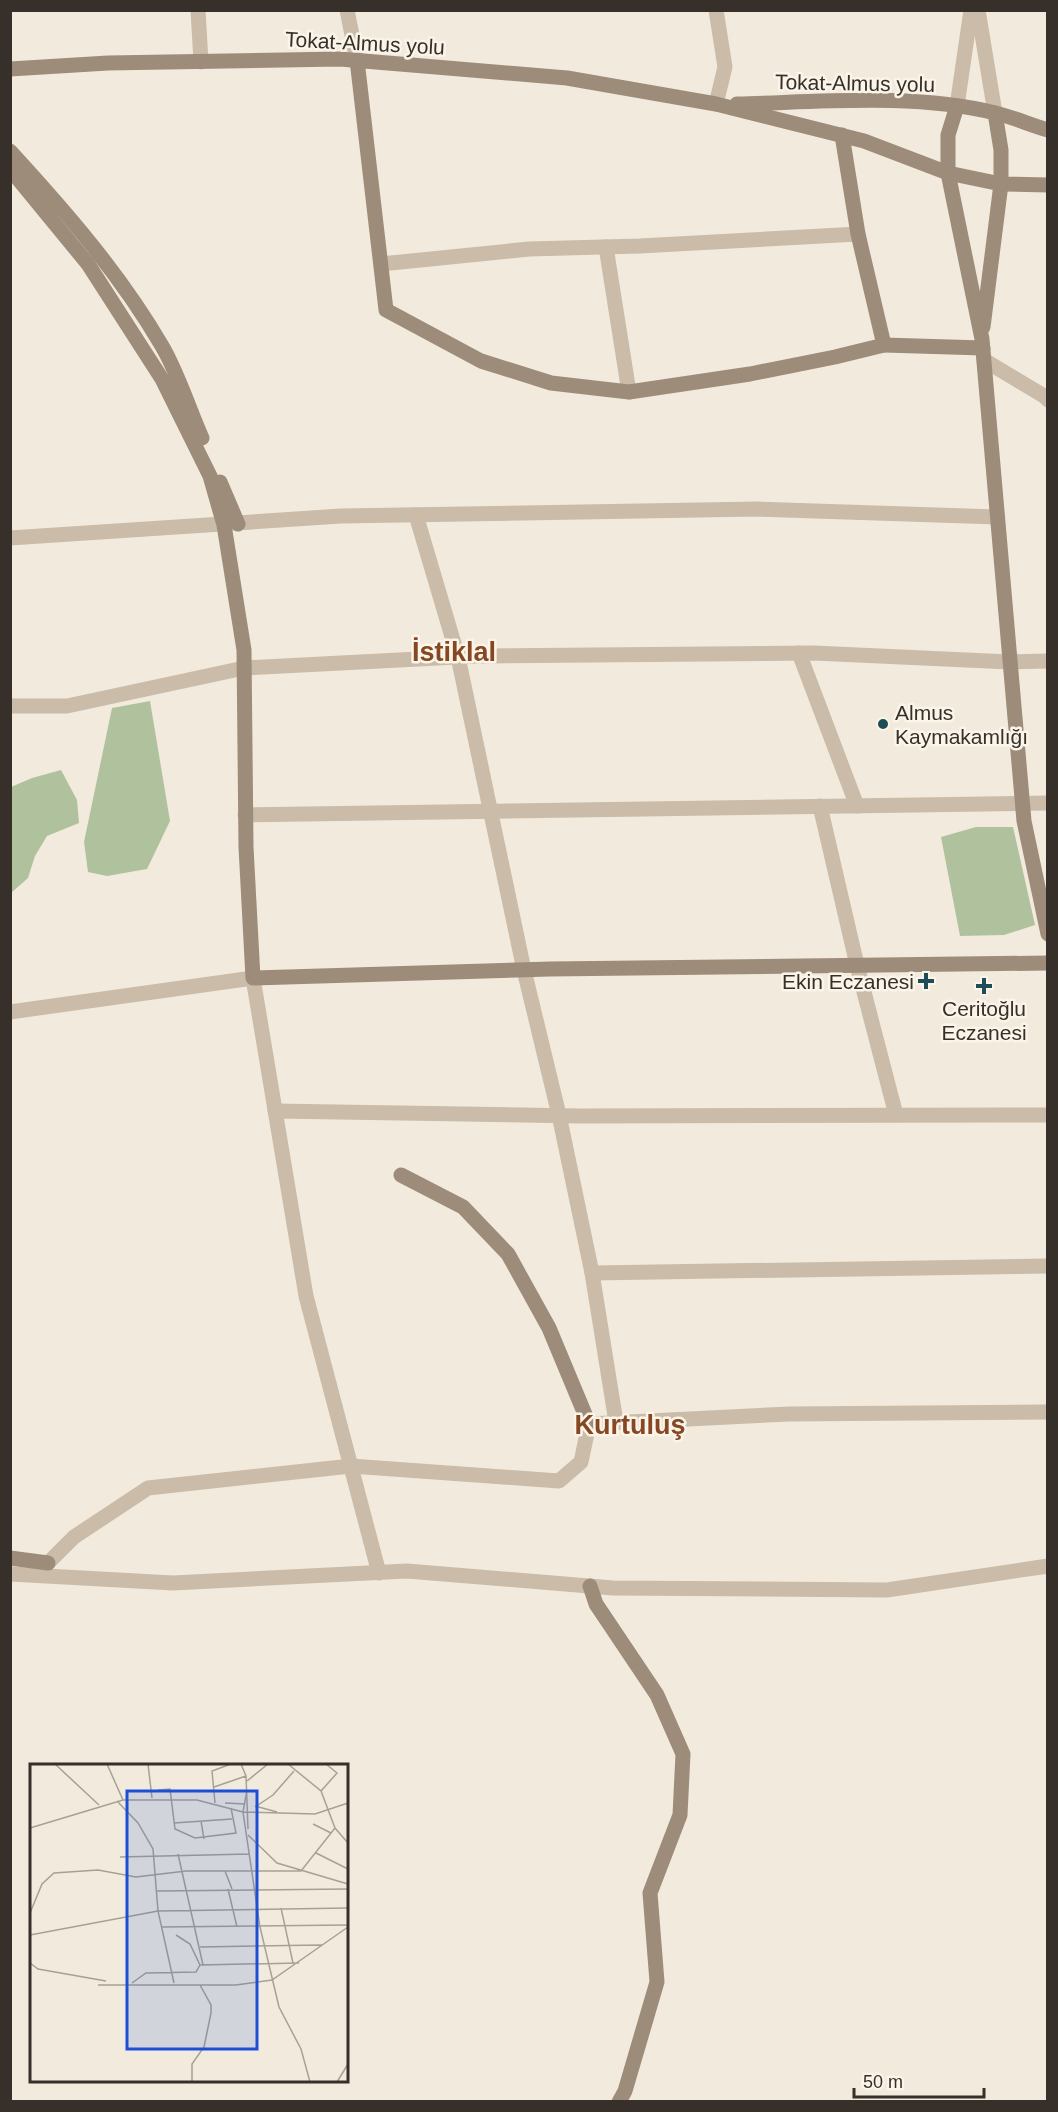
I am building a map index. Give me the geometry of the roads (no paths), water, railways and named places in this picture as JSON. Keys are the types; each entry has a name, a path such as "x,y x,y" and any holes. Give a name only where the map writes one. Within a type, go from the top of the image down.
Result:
{"street":[{"path":"198,10 201,62"},
{"path":"347,10 357,60 386,310 481,361 551,383 629,392 750,374 884,345 983,349 1047,400"},
{"path":"716,10 726,67 716,104"},
{"path":"971,10 957,106 948,135 948,172 983,349 1022,803 1047,934"},
{"path":"978,10 1001,150 1001,184 983,349"},
{"name":"Tokat-Almus yolu","path":"10,69 108,63 357,60 567,78 716,104 864,141 948,172 1001,184 1047,185"},
{"name":"Tokat-Almus yolu","path":"716,104 892,101 957,106 995,113 1047,130"},
{"path":"842,135 858,234 884,345"},
{"path":"10,151 69,215 105,260 126,288 163,348 231,524 244,650 245,815 253,978 306,1296 380,1573"},
{"path":"10,169 88,264 162,379 231,524"},
{"path":"381,264 529,249 858,234"},
{"path":"606,247 629,392"},
{"path":"10,538 341,516 757,509 997,518"},
{"path":"416,515 458,657 524,970 559,1115 592,1273 616,1422"},
{"path":"799,653 857,806"},
{"path":"10,706 67,706 244,668 458,657 799,653 1010,662 1047,661"},
{"path":"245,815 1047,803"},
{"path":"820,806 857,965 896,1115"},
{"path":"10,1012 253,978 524,970 1047,963"},
{"path":"275,1111 559,1115 1047,1115"},
{"path":"36,1575 74,1537 148,1488 351,1466 559,1481 581,1462 589,1424 549,1328 508,1254 463,1207 401,1175"},
{"path":"592,1273 1047,1266"},
{"path":"589,1424 789,1414 1047,1412"},
{"path":"10,1558 48,1563"},
{"path":"10,1574 173,1583 407,1571 613,1588 886,1590 1047,1566"},
{"path":"590,1586 596,1604 657,1695 683,1754 680,1815 650,1893 657,1982 625,2091 619,2102"}],"place":[{"name":"Almus Kaymakamlığı","path":"883,724"},
{"name":"Ekin Eczanesi","path":"926,981"},
{"name":"Ceritoğlu Eczanesi","path":"984,986"}],"district":[{"name":"İstiklal","path":"454,652"},
{"name":"Kurtuluş","path":"630,1425"}]}
